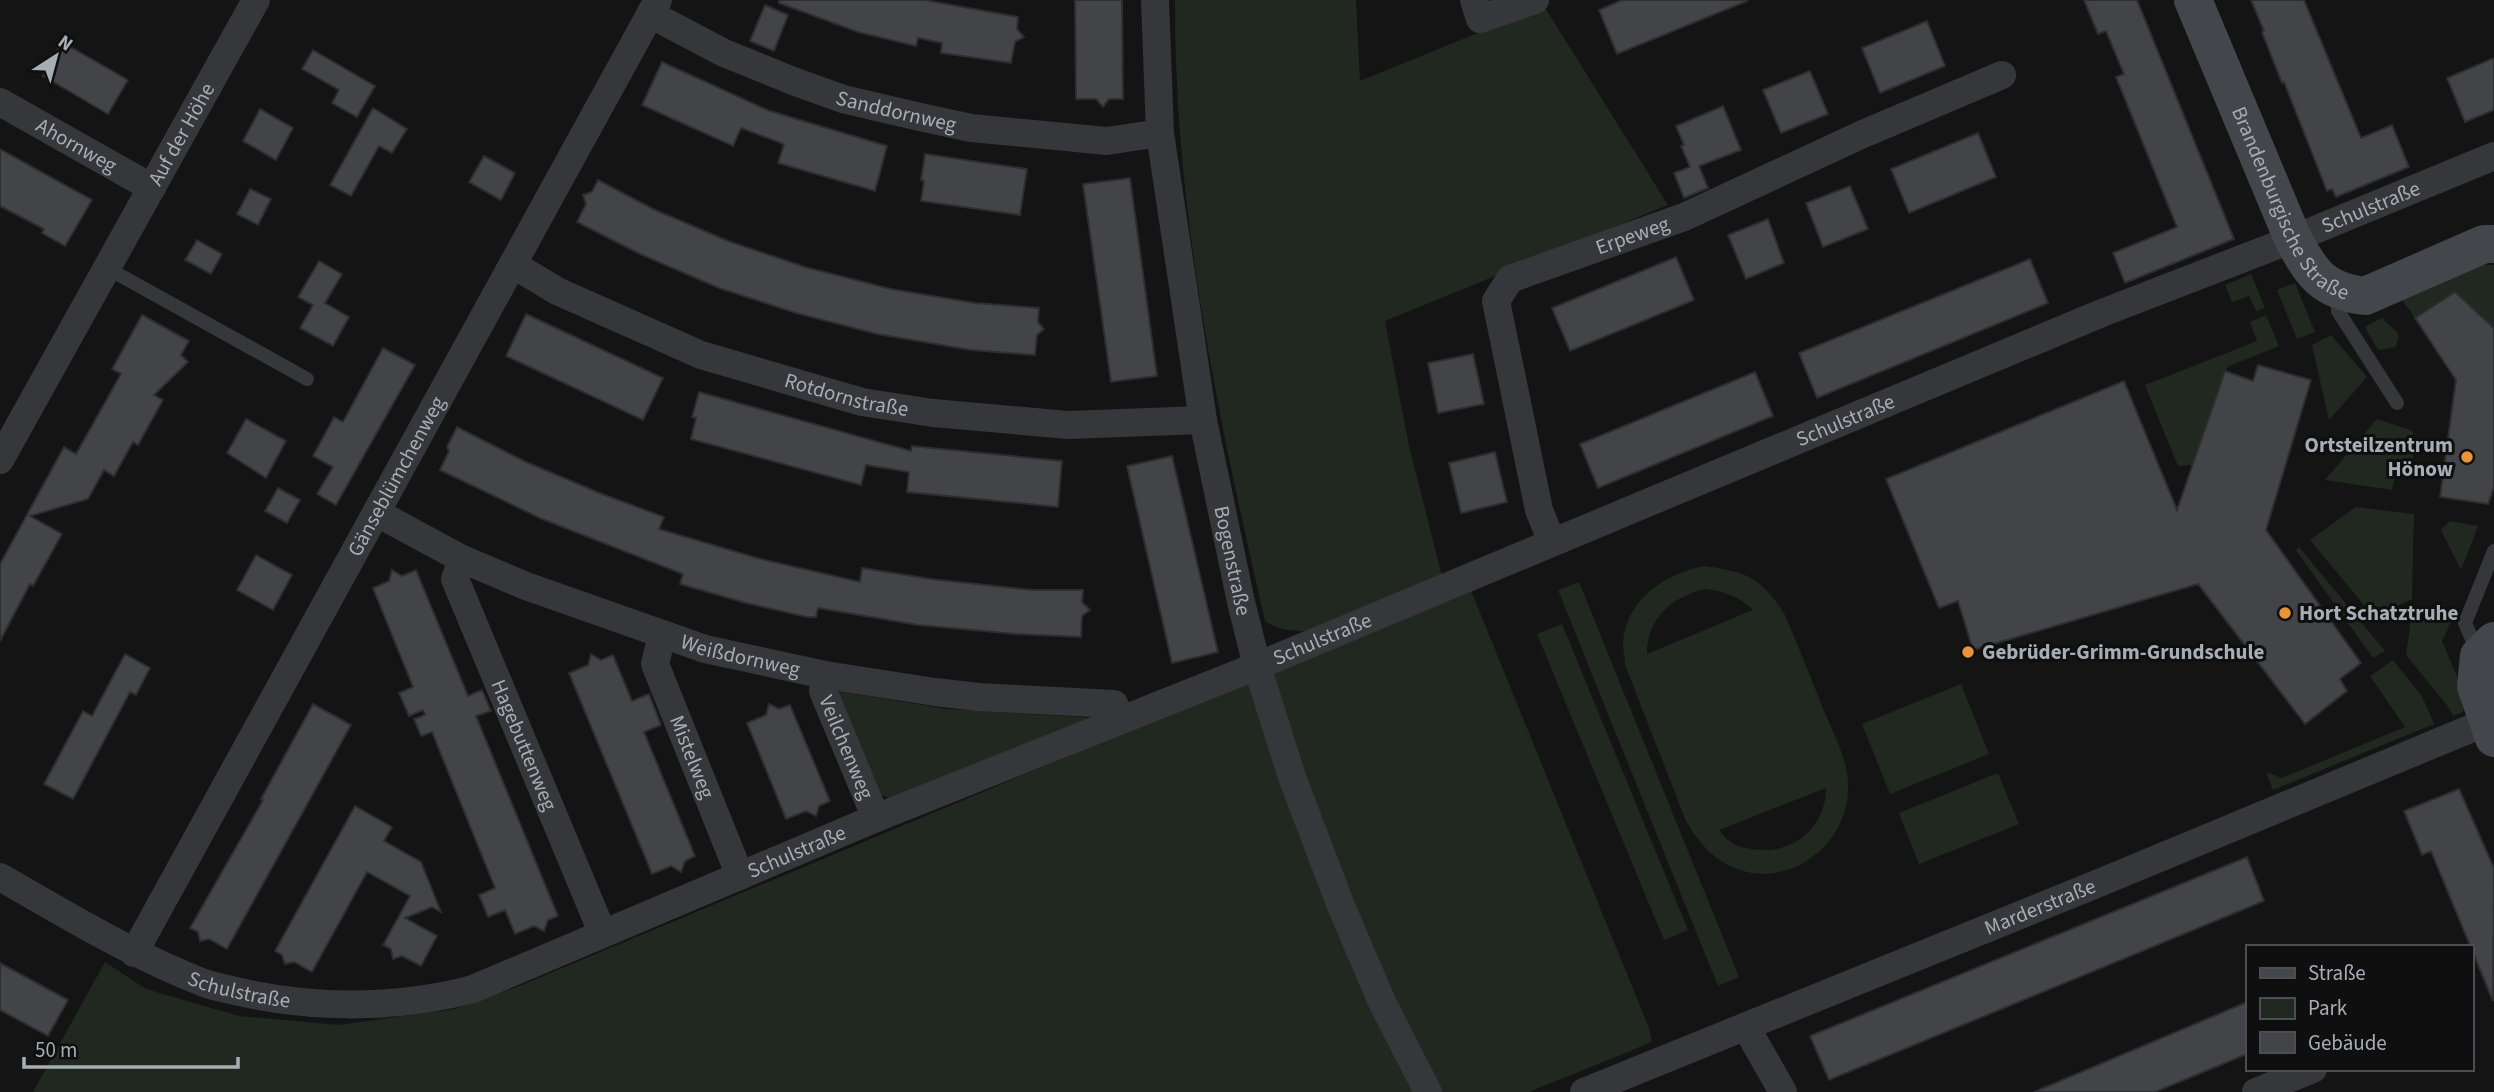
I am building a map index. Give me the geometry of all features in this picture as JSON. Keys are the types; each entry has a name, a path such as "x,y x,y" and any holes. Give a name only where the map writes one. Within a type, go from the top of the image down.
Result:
{"street":[{"name":"Auf der Höhe","path":"0,460 256,0"},
{"name":"Bogenstraße","path":"1155,0 1160,133 1203,420 1241,602 1257,666 1292,777 1341,906 1382,1002 1428,1092"},
{"path":"1477,9 1535,0"},
{"name":"Brandenburgische Straße","path":"2193,0 2293,239 2306,265 2327,286 2365,296 2484,244 2494,244"},
{"name":"Sanddornweg","path":"654,7 723,53 869,106 971,128 1107,141 1160,133"},
{"name":"Gänseblümchenweg","path":"134,953 654,7"},
{"name":"Erpeweg","path":"1552,542 1539,510 1496,301 1510,279 1684,217 1863,134 2003,75"},
{"name":"Ahornweg","path":"0,102 152,188"},
{"name":"Schulstraße","path":"0,877 134,953 207,984 275,1000 332,1003 394,1003 442,997 473,989 876,818 1408,605 1552,542 1930,387 2102,313 2293,239 2494,156"},
{"name":"Rotdornstraße","path":"514,265 557,290 701,355 862,402 933,413 1068,425 1203,420"},
{"name":"Weißdornweg","path":"377,513 462,559 526,586 705,649 825,675 967,695 1114,704 1121,719"},
{"name":"Hagebuttenweg","path":"462,559 455,579 602,932"},
{"name":"Mistelweg","path":"662,635 654,664 740,876"},
{"path":"2486,649 2476,686 2492,726"},
{"name":"Veilchenweg","path":"825,675 823,691 876,818"},
{"name":"Marderstraße","path":"1584,1092 2492,726"},
{"path":"1746,1027 1783,1092"},
{"path":"2256,1092 2308,1071"}],"lane":[{"path":"107,268 307,379"},
{"path":"2338,290 2339,311 2397,403"},
{"path":"2486,649 2465,623 2494,551"}],"green space":[{"path":"1175,0 1356,0 1360,81 1544,6 1668,205 1385,321 1409,446 1442,576 1308,631 1286,630 1265,621 1231,467 1202,313 1191,235 1182,157"},
{"path":"2479,265 2494,265 2494,328 2455,292 2415,318 2401,298"},
{"path":"2251,274 2265,308 2256,311 2249,296 2232,302 2225,285"},
{"path":"2295,283 2315,332 2297,339 2277,290"},
{"path":"2266,315 2279,346 2229,366 2192,465 2178,466 2145,385 2257,341 2250,322"},
{"path":"2382,318 2399,334 2396,347 2378,350 2365,327"},
{"path":"2331,335 2367,377 2329,420 2312,345"},
{"path":"2377,419 2413,431 2413,478 2395,475 2392,490 2325,480"},
{"path":"2356,507 2414,514 2412,599 2374,617 2310,540"},
{"path":"2450,521 2478,526 2461,570 2441,530"},
{"path":"2299,547 2385,651 2373,658 2296,550"},
{"path":"1704,566 1731,571 1751,578 1767,591 1784,613 1841,751 1848,782 1845,812 1837,830 1825,846 1793,868 1774,873 1755,873 1735,868 1719,860 1701,842 1686,821 1625,665 1623,643 1631,614 1650,591 1675,575","holes":["1705,589 1731,595 1753,610 1647,654 1651,630 1664,611 1682,597","1826,788 1820,815 1813,827 1793,843 1767,850 1749,849 1733,843 1719,830"]},
{"path":"1579,582 1739,977 1718,986 1558,590"},
{"path":"1470,588 1649,1028 1652,1042 1529,1092 33,1092 105,962 146,989 239,1016 339,1025 454,1009 517,987"},
{"path":"2444,605 2451,622 2442,641 2466,698 2463,712 2453,716 2406,655 2411,619"},
{"path":"1562,624 1688,930 1664,940 1537,634"},
{"path":"2393,660 2422,696 2434,724 2273,790 2266,772 2282,778 2405,727 2370,676"},
{"path":"1961,684 1989,754 1890,794 1862,724"},
{"path":"836,691 947,709 1096,718 891,799 877,793"},
{"path":"1998,773 2019,824 1919,864 1899,813"}],"building":[{"path":"779,0 925,0 1018,17 1017,29 1024,37 1015,42 1011,63 941,53 942,43 918,38 916,46 858,32 779,3"},
{"path":"1075,0 1122,0 1123,99 1109,99 1103,107 1096,99 1076,99"},
{"path":"1622,0 1747,1 1617,54 1599,10"},
{"path":"2084,0 2137,0 2234,239 2125,283 2113,253 2177,227 2116,77 2124,74 2106,31 2098,34"},
{"path":"2251,0 2304,0 2361,138 2392,125 2409,167 2336,197 2332,189 2327,191"},
{"path":"765,5 788,15 774,51 750,41"},
{"path":"1927,21 1945,66 1880,93 1862,48"},
{"path":"62,42 128,80 108,114 43,76"},
{"path":"313,50 375,86 357,117 332,103 339,90 302,69"},
{"path":"2494,58 2494,110 2465,122 2447,78"},
{"path":"662,62 770,111 887,146 875,191 778,163 784,144 741,128 733,146 642,105"},
{"path":"1810,71 1828,114 1781,133 1763,90"},
{"path":"1723,106 1741,150 1699,166 1708,188 1684,198 1674,173 1690,167 1676,126"},
{"path":"373,108 407,129 392,153 379,146 351,196 330,185"},
{"path":"260,109 293,128 276,160 243,141"},
{"path":"1978,133 1996,177 1909,213 1891,169"},
{"path":"0,149 92,200 65,246 42,233 44,229 0,206"},
{"path":"925,154 1027,169 1020,215 921,201"},
{"path":"484,156 515,173 501,200 469,182"},
{"path":"1130,178 1157,376 1111,382 1083,184"},
{"path":"598,180 653,209 728,241 805,267 891,289 975,303 1039,308 1038,322 1044,329 1037,335 1035,355 971,350 877,334 796,313 719,288 640,254 577,222 586,204 583,195 592,192"},
{"path":"1850,186 1868,229 1823,247 1806,203"},
{"path":"250,189 271,199 258,225 237,214"},
{"path":"1768,219 1784,263 1746,279 1728,235"},
{"path":"197,240 222,254 211,274 185,260"},
{"path":"1676,257 1694,300 1570,351 1552,308"},
{"path":"2030,259 2048,303 1817,398 1799,353"},
{"path":"319,261 342,274 325,303 349,317 333,346 300,328 313,305 298,297"},
{"path":"2455,292 2494,328 2494,487 2488,504 2440,497 2456,380 2415,318"},
{"path":"526,314 663,378 643,420 506,356"},
{"path":"142,315 189,341 181,355 188,362 154,395 163,400 138,445 133,442 114,476 104,470 88,499 30,516 62,534 33,586 30,584 0,641 0,564 64,447 76,454 121,374 112,369"},
{"path":"383,348 415,365 336,505 317,494 333,467 313,456 334,417 343,422"},
{"path":"1473,354 1484,404 1438,413 1428,363"},
{"path":"2258,365 2311,380 2266,530 2361,663 2340,679 2347,691 2305,724 2198,584 1973,650 1958,601 1939,608 1886,479 2124,381 2177,510 2225,371 2253,381"},
{"path":"1755,372 1773,416 1598,488 1580,444"},
{"path":"699,392 911,451 912,446 1062,461 1058,507 907,492 909,472 866,465 861,485 691,439 696,418 692,417"},
{"path":"246,419 286,441 266,478 227,453"},
{"path":"457,427 526,462 664,517 659,529 757,558 860,582 862,568 1032,590 1083,590 1082,602 1090,610 1082,616 1081,637 1016,634 918,625 818,608 816,617 807,617 680,584 683,574 542,519 440,470"},
{"path":"1495,452 1507,502 1461,513 1449,463"},
{"path":"1172,456 1218,652 1172,663 1127,466"},
{"path":"278,488 300,500 287,523 265,511"},
{"path":"256,555 292,575 273,610 237,590"},
{"path":"392,570 402,576 416,570 468,696 482,690 491,711 476,716 558,916 548,920 544,931 534,926 515,934 505,910 488,917 479,895 495,888 432,732 421,736 414,719 425,715 423,710 409,716 399,693 413,687 373,588 389,581"},
{"path":"125,654 150,668 136,695 130,692 73,799 44,784 83,711 92,716"},
{"path":"591,654 601,660 613,655 632,701 649,694 661,725 644,732 695,856 685,861 681,872 671,866 652,874 569,673 588,665"},
{"path":"313,704 351,725 227,949 209,939 200,941 198,932 190,928 263,800 261,799"},
{"path":"769,704 779,709 790,705 830,801 819,806 816,816 806,811 786,819 747,723 766,715"},
{"path":"2459,789 2494,868 2493,1001 2473,953 2473,945 2470,945 2431,851 2422,855 2404,811"},
{"path":"355,806 392,827 384,841 421,862 441,912 432,907 405,918 437,936 421,966 402,956 393,959 391,949 383,945 410,896 367,872 312,972 294,962 285,964 282,955 275,951"},
{"path":"2247,857 2264,901 1829,1080 1810,1036"},
{"path":"0,963 68,1000 48,1036 0,1010"},
{"path":"2246,1002 2246,1054 2155,1092 2034,1092"}],"place":[{"name":"Ortsteilzentrum Hönow","path":"2467,457"},
{"name":"Hort Schatztruhe","path":"2285,613"},
{"name":"Gebrüder-Grimm-Grundschule","path":"1968,652"}]}
